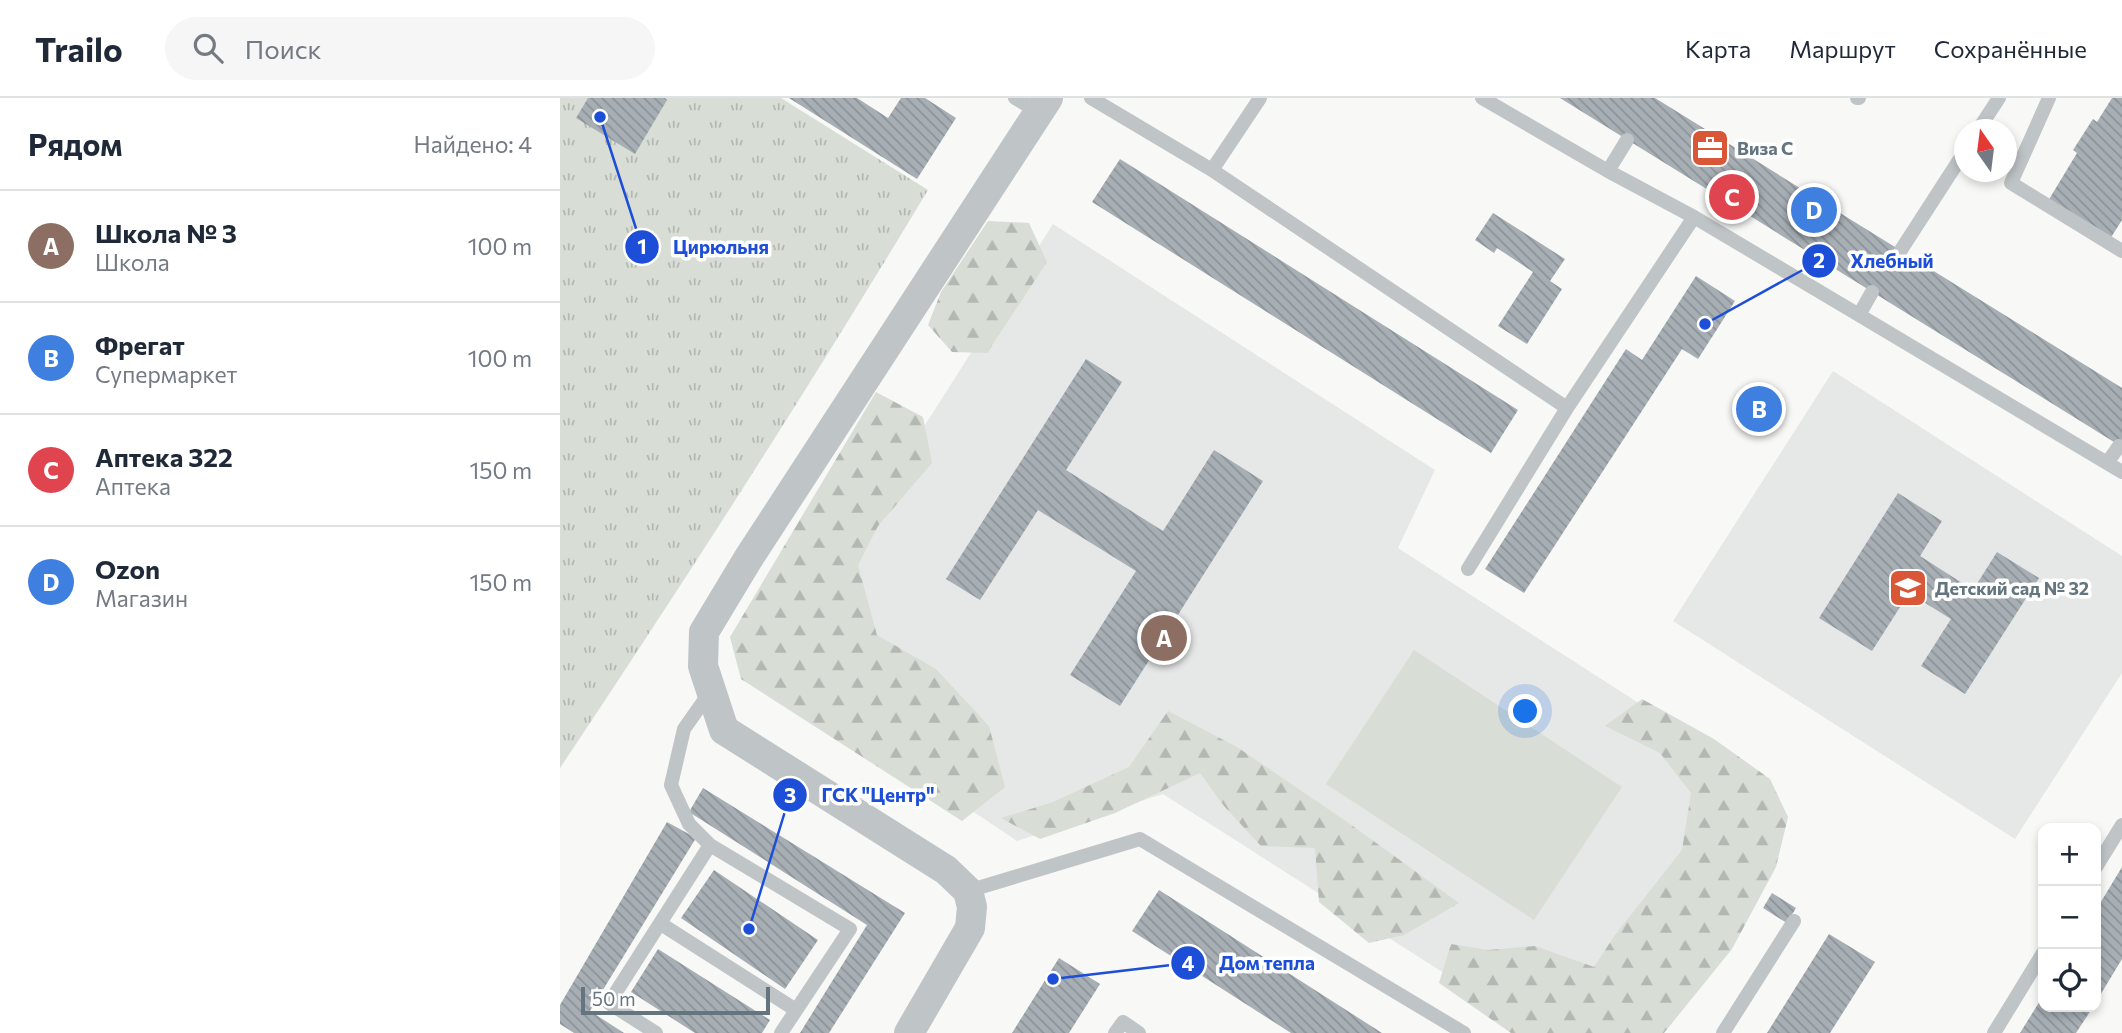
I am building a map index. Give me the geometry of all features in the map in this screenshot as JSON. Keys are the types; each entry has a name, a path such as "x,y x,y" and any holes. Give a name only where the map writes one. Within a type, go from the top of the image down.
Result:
{"street":[{"path":"909,1033 970,929 972,907 968,891 946,870 724,730 703,666 704,632 1034,103"}],"lane":[{"path":"1091,98 1212,170 1567,408"},
{"path":"1212,170 1260,98"},
{"path":"1482,98 1694,217 2122,472"},
{"path":"1985,119 1999,98"},
{"path":"2049,98 2011,183 2122,251"},
{"path":"1608,171 1628,140"},
{"path":"1900,250 1954,168"},
{"path":"1468,569 1567,408 1694,217"},
{"path":"1859,315 1872,292"},
{"path":"2107,463 2119,446"},
{"path":"710,692 684,729 671,785 689,824 710,845 850,929 781,1033"},
{"path":"2101,859 2122,825"},
{"path":"968,891 1140,838 1464,1033"},
{"path":"656,1033 609,1003 710,845"},
{"path":"1723,1033 1794,921"},
{"path":"661,924 796,1010"},
{"path":"1994,1033 2038,961"},
{"path":"1115,1033 1123,1022 1139,1033"}],"shaded area":[{"path":"1053,224 1435,470 1398,548 1752,776 1589,1033 1538,1033 1163,794 1017,841 767,673"},
{"name":"Детский сад № 32","path":"1833,371 2122,556 2122,673 2015,839 1673,621"}],"green space":[{"path":"560,98 781,98 928,190 747,481 560,768"},
{"path":"988,221 1029,223 1047,262 987,353 952,352 928,325 941,292"},
{"path":"876,392 923,417 932,463 878,526 858,565 877,635 936,669 989,726 1005,787 962,821 741,679 730,637"},
{"path":"1414,650 1622,787 1534,920 1326,784"},
{"path":"1642,699 1714,739 1770,779 1788,817 1776,867 1732,949 1664,1033 1511,1033 1439,983 1451,944 1488,950 1535,946 1594,967 1615,935 1682,850 1691,793 1660,753 1605,726"},
{"path":"1168,711 1237,747 1459,903 1404,935 1369,943 1319,902 1315,848 1261,846 1224,806 1200,773 1115,813 1040,839 1001,818 1053,802 1129,767"}],"building":[{"path":"588,98 667,100 635,154 576,118"},
{"path":"789,98 857,98 888,118 901,98 925,98 956,118 917,179"},
{"path":"1560,98 1655,98 2122,388 2122,447"},
{"path":"2112,98 2122,98 2122,220 2110,239 2048,201 2077,153 2073,150 2093,119 2097,122"},
{"path":"1120,159 1518,410 1491,453 1092,202"},
{"path":"1493,213 1565,259 1550,281 1562,289 1527,344 1498,326 1533,272 1497,248 1494,253 1475,240"},
{"path":"1696,276 1735,301 1698,359 1682,349 1524,593 1485,569 1626,349 1642,360"},
{"path":"1086,359 1122,382 1066,470 1163,531 1214,450 1263,481 1120,706 1070,675 1136,571 1038,510 980,600 946,579"},
{"path":"1758,384 1780,397 1760,433 1738,421"},
{"path":"1898,493 1942,521 1920,556 1973,590 1997,552 2039,578 1965,694 1921,666 1951,619 1909,593 1872,651 1819,618"},
{"path":"703,788 905,913 829,1033 800,1033 867,925 689,812"},
{"path":"667,822 696,838 590,1011 624,1033 574,1033 560,1024 560,1005"},
{"path":"2122,867 2122,959 2101,994 2101,949 2101,902"},
{"path":"714,870 818,940 785,989 681,918"},
{"path":"1159,890 1382,1033 1291,1033 1132,931"},
{"path":"1772,893 1796,908 1787,923 1763,908"},
{"path":"1829,934 1875,962 1830,1033 1767,1033"},
{"path":"658,949 770,1020 762,1033 695,1033 631,992"},
{"path":"1059,958 1100,984 1069,1033 1012,1033"},
{"path":"2038,1004 2038,1012 2090,1012 2076,1033 2020,1033"}],"place":[{"name":"Цирюльня","path":"600,117"},
{"name":"Виза С","path":"1710,148"},
{"name":"Аптека 322","path":"1732,197"},
{"name":"Ozon","path":"1814,210"},
{"name":"Хлебный","path":"1705,324"},
{"name":"Фрегат","path":"1759,409"},
{"name":"Детский сад № 32","path":"1908,588"},
{"name":"Школа № 3","path":"1164,638"},
{"name":"ГСК \"Центр\"","path":"749,929"},
{"name":"Дом тепла","path":"1053,979"}]}
